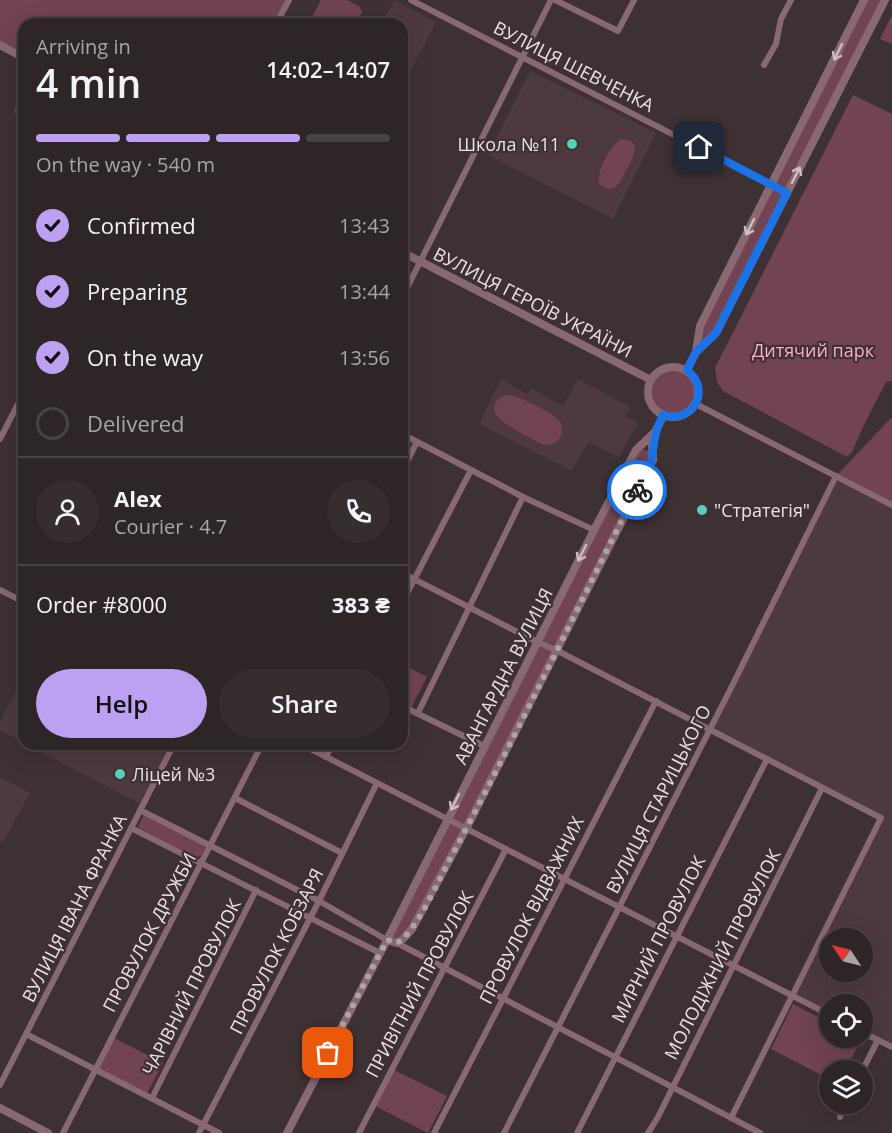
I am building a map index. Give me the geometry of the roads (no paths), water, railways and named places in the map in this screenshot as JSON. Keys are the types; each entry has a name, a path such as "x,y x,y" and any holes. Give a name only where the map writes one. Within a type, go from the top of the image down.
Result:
{"street":[{"path":"279,18 289,0"},
{"name":"ВУЛИЦЯ ШЕВЧЕНКА","path":"411,0 787,193"},
{"path":"408,286 551,0"},
{"path":"555,0 618,31 634,0"},
{"path":"764,65 776,44 781,19 791,0"},
{"path":"687,370 696,352 700,326 864,0"},
{"path":"696,352 716,333 885,0"},
{"path":"0,45 18,55"},
{"name":"ВУЛИЦЯ ГЕРОЇВ УКРАЇНИ","path":"408,255 651,380"},
{"path":"676,367 687,370 698,385 696,404 682,416 663,415 651,403 648,392 651,380 664,368 676,367"},
{"path":"0,439 18,404"},
{"path":"696,404 892,505"},
{"name":"АВАНГАРДНА ВУЛИЦЯ","path":"397,943 403,939 419,917 466,829 652,460 655,432 663,415"},
{"name":"АВАНГАРДНА ВУЛИЦЯ","path":"287,1133 594,530 636,450 655,432"},
{"path":"408,437 523,497 594,530"},
{"path":"408,459 417,442"},
{"path":"408,591 471,470"},
{"name":"ВУЛИЦЯ СТАРИЦЬКОГО","path":"504,1133 710,730 836,476"},
{"path":"418,713 523,497"},
{"path":"408,576 881,818 731,1118"},
{"path":"0,590 18,599"},
{"name":"ПРОВУЛОК ВІДВАЖНИХ","path":"434,1133 656,701"},
{"path":"408,709 484,746"},
{"name":"ВУЛИЦЯ ІВАНА ФРАНКА","path":"0,1085 171,750"},
{"name":"ПРОВУЛОК ДРУЖБИ","path":"63,1133 259,750"},
{"path":"313,750 819,1010"},
{"path":"326,757 329,750"},
{"name":"МИРНИЙ ПРОВУЛОК","path":"577,1133 767,759"},
{"name":"ПРОВУЛОК КОБЗАРЯ","path":"200,1133 377,783"},
{"name":"МОЛОДІЖНИЙ ПРОВУЛОК","path":"648,1133 822,788"},
{"path":"235,798 342,853"},
{"path":"140,810 319,901 387,940 397,943 760,1133"},
{"path":"131,828 380,953"},
{"name":"ПРИВІТНИЙ ПРОВУЛОК","path":"358,1133 506,849"},
{"name":"ЧАРІВНИЙ ПРОВУЛОК","path":"152,1098 256,890"},
{"path":"26,1034 219,1133"},
{"path":"873,1038 892,1047"},
{"path":"868,1060 878,1040"},
{"path":"0,1108 48,1133"}],"place":[{"name":"Школа №11","path":"572,144"},
{"name":"\"Стратегія\"","path":"702,510"},
{"name":"Ліцей №3","path":"120,774"}],"park label":[{"name":"Дитячий парк","path":"813,350"}]}
